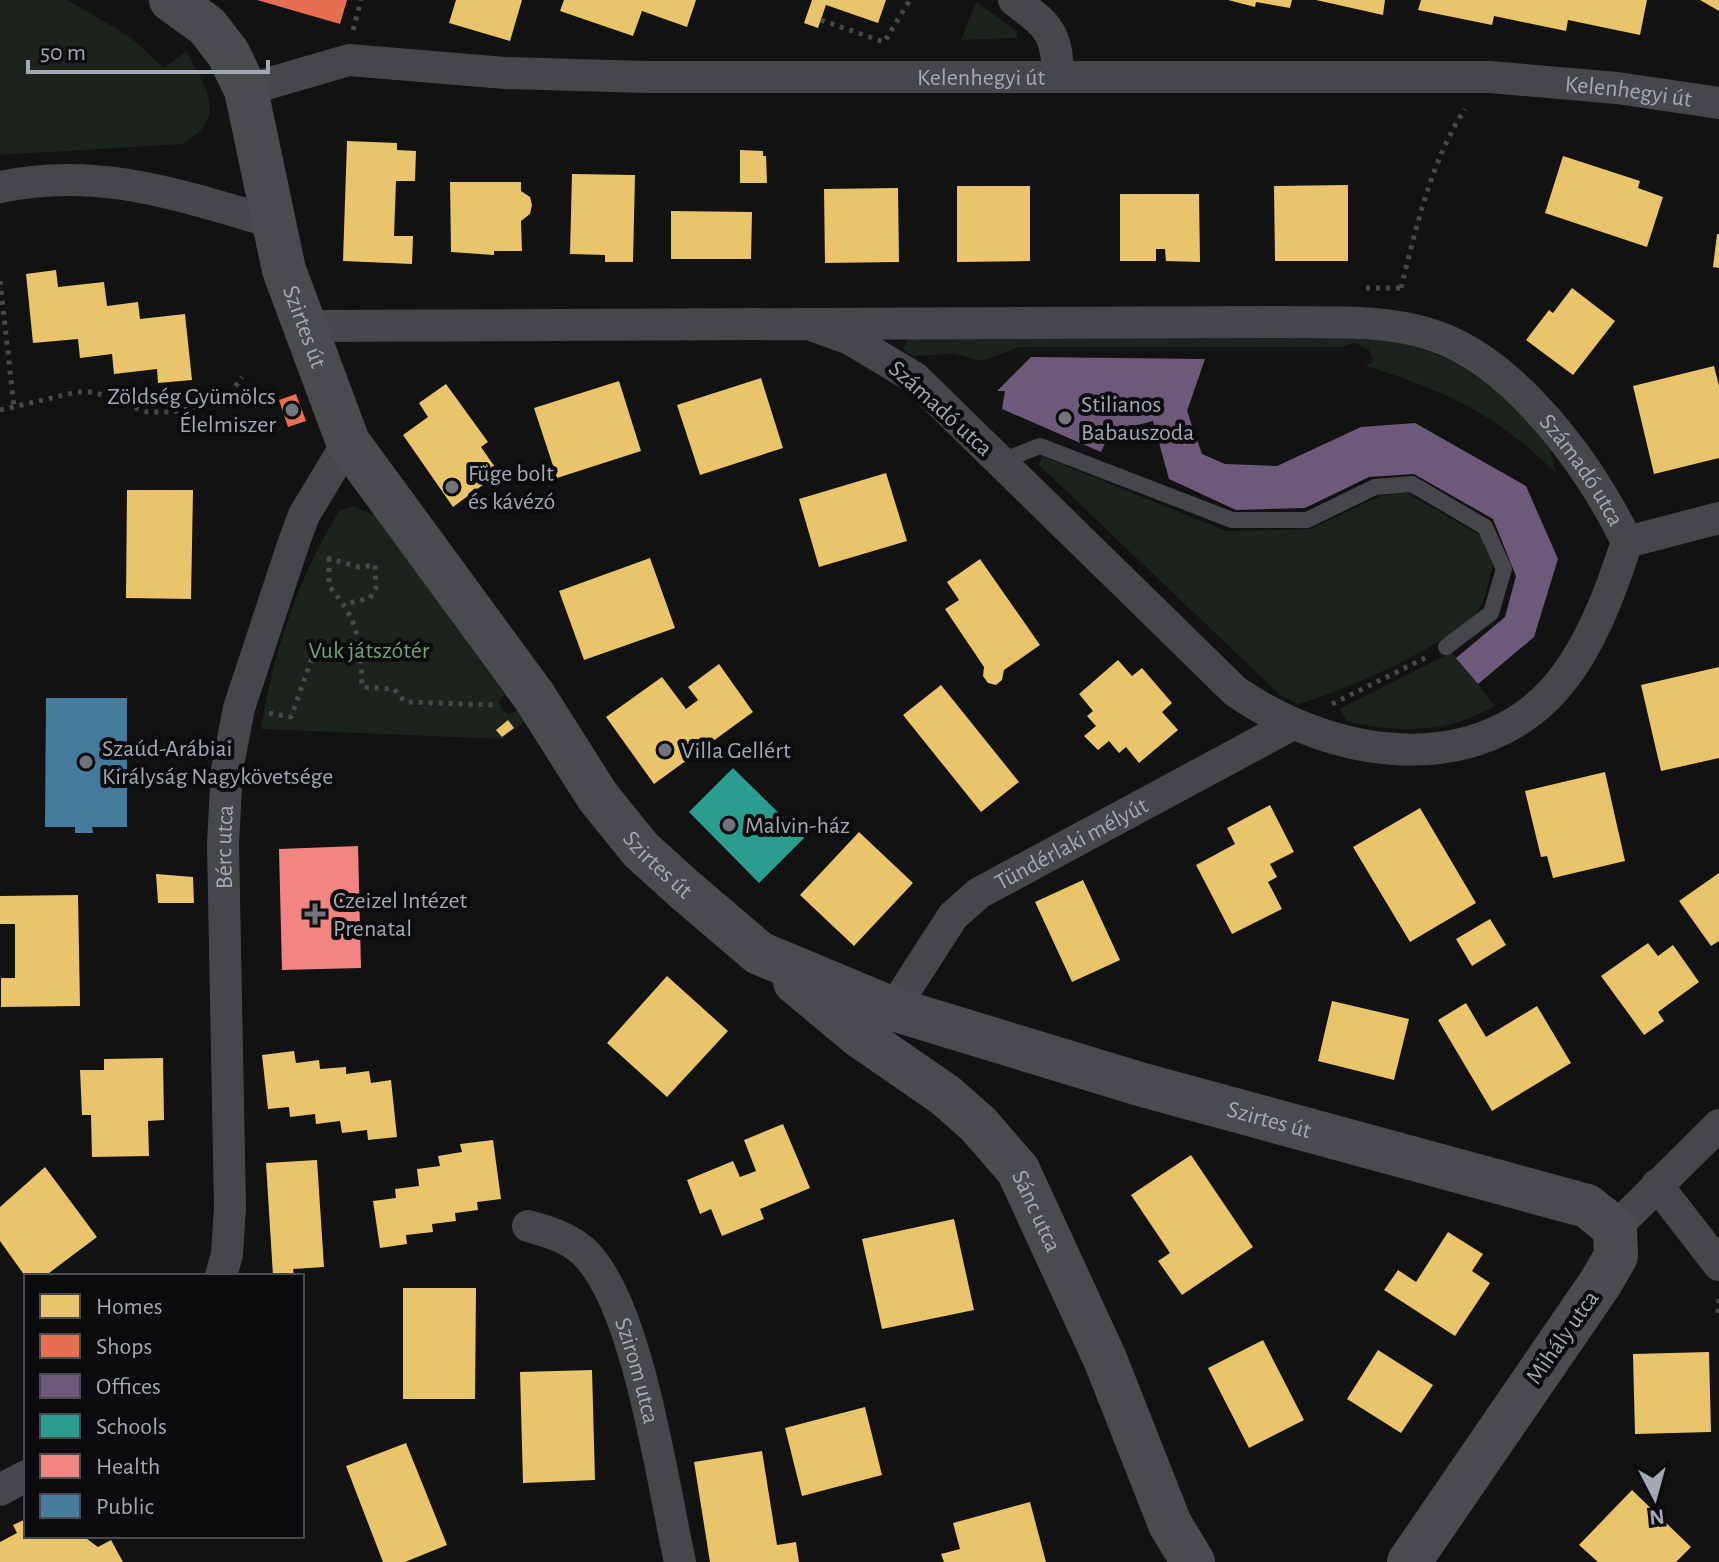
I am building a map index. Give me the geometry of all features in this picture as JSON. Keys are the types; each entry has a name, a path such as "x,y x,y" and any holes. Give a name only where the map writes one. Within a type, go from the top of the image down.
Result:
{"street":[{"path":"0,187 71,177 112,180 272,222 246,90 228,53 207,26 171,0"},
{"path":"1014,0 1046,24 1055,39 1058,76"},
{"name":"Kelenhegyi út","path":"246,90 349,60 505,73 645,77 1490,77 1603,86 1719,103"},
{"name":"Szirtes út","path":"272,222 284,270 348,442 534,696 598,797 641,850 759,953 893,1009 1143,1085 1587,1206 1615,1228"},
{"name":"Számadó utca","path":"305,326 1283,322 1387,325 1431,334 1495,371 1530,401 1610,506 1627,542 1606,602 1573,667 1551,693 1500,730 1433,749 1392,750 1327,738 1291,725 1235,691 915,378 850,339 808,324"},
{"name":"Bérc utca","path":"222,1274 227,1254 230,1208 223,843 227,770 239,708 294,542 304,515 348,442"},
{"path":"1627,542 1719,518"},
{"name":"Tündérlaki mélyút","path":"893,1009 953,916 979,893 1291,725"},
{"name":"Sánc utca","path":"759,953 861,1037 945,1095 978,1124 1018,1170 1099,1344 1170,1524 1193,1562"},
{"path":"1615,1228 1719,1125"},
{"path":"1657,1185 1719,1265"},
{"name":"Szirom utca","path":"528,1226 563,1237 585,1253 617,1301 638,1370 680,1562"},
{"name":"Mihály utca","path":"1409,1562 1464,1477 1601,1282 1616,1256 1615,1228"},
{"path":"0,1490 24,1477"}],"lane":[{"path":"1001,461 1040,446 1232,520 1307,520 1375,487 1412,484 1485,527 1504,569 1491,613 1446,647"}],"path":[{"path":"351,35 361,0"},
{"path":"821,20 884,42 910,0"},
{"path":"1401,288 1418,221 1453,127 1490,77"},
{"path":"0,281 14,407"},
{"path":"0,410 77,392 94,392 147,412 172,412 225,401 242,377"},
{"path":"294,542 359,567 375,565 376,588 370,598 345,604"},
{"path":"329,558 329,586 345,604 360,632 362,687 394,689 405,702 499,705 534,696"},
{"path":"1291,725 1446,647"},
{"path":"239,708 291,717 314,652 361,660"},
{"path":"1718,1313 1719,1299"}],"green space":[{"path":"0,0 68,0 130,37 164,68 186,51 201,77 210,102 206,124 182,144 0,155"},
{"path":"976,2 1017,31 1017,38 961,40"},
{"path":"1360,333 1427,351 1481,380 1539,433 1550,452 1556,473 1513,435 1468,406 1420,384 1365,366 1373,362 1369,350 1355,343 1341,347 1019,347 982,361 954,354 913,356 903,350 909,338"},
{"path":"1042,456 1226,531 1310,529 1380,496 1407,493 1481,536 1493,564 1485,595 1478,611 1464,624 1420,652 1366,679 1298,704 1280,695 1039,465"},
{"name":"Vuk játszótér","path":"353,506 375,515 505,695 499,702 502,710 509,714 517,710 525,721 502,739 261,729 280,644 300,588 340,510"},
{"path":"1452,652 1495,706 1459,722 1404,729 1347,721 1339,709"}],"building: Homes":[{"path":"456,0 522,0 510,41 449,23"},
{"path":"564,0 696,0 687,27 642,11 633,36 560,11"},
{"path":"812,0 886,0 878,23 826,5 818,28 804,23"},
{"path":"1228,0 1292,0 1290,8 1256,2 1255,7"},
{"path":"1316,0 1385,0 1383,15"},
{"path":"1421,0 1647,0 1640,35 1568,20 1566,31 1494,16 1492,25 1418,10"},
{"path":"1700,0 1719,0 1719,11"},
{"path":"347,141 397,143 397,150 416,151 415,181 396,181 394,236 413,236 412,264 343,261"},
{"path":"740,150 763,151 767,183 740,183"},
{"path":"1563,156 1640,181 1638,188 1663,197 1647,247 1545,213"},
{"path":"572,174 635,175 633,262 605,262 605,255 570,254"},
{"path":"450,182 521,182 521,191 530,197 532,205 530,214 521,221 522,251 494,251 494,255 451,252"},
{"path":"1348,185 1348,261 1275,261 1274,186"},
{"path":"957,186 1030,186 1030,261 957,262"},
{"path":"898,188 899,262 825,263 824,189"},
{"path":"1120,194 1199,194 1200,262 1166,261 1165,249 1156,249 1156,261 1120,261"},
{"path":"671,211 752,212 751,259 671,259"},
{"path":"1719,234 1719,268 1713,267"},
{"path":"56,270 58,287 104,282 107,306 138,302 140,319 185,314 192,380 158,383 157,369 114,374 112,354 80,358 78,339 33,343 26,274"},
{"path":"1572,288 1615,321 1573,375 1526,340 1549,310 1553,313"},
{"path":"1714,366 1719,386 1719,458 1654,474 1633,386"},
{"path":"761,378 783,448 700,475 677,405"},
{"path":"619,381 641,451 557,478 534,408"},
{"path":"446,384 488,442 481,447 499,473 453,507 403,435 428,417 419,403"},
{"path":"886,473 907,541 819,567 799,499"},
{"path":"127,490 193,490 191,599 126,598"},
{"path":"650,558 675,628 584,660 559,591"},
{"path":"980,559 1040,645 1004,670 1002,680 996,685 988,683 983,676 984,667 945,609 959,600 947,582"},
{"path":"1118,660 1132,676 1142,668 1172,703 1162,712 1178,730 1139,763 1126,747 1119,753 1109,741 1098,750 1084,736 1096,726 1087,716 1093,711 1079,694"},
{"name":"Villa Gellért","path":"719,664 753,712 654,784 606,717 662,677 686,709 698,700 688,687"},
{"path":"1719,667 1719,758 1661,771 1641,685"},
{"path":"941,685 1019,782 981,812 903,715"},
{"path":"508,720 514,728 502,737 496,730"},
{"path":"1605,772 1625,861 1553,878 1547,856 1541,857 1525,791"},
{"path":"1270,805 1294,852 1270,864 1277,877 1268,882 1282,909 1232,934 1196,865 1235,844 1227,828"},
{"path":"1420,808 1476,903 1410,942 1353,847"},
{"path":"859,832 913,883 854,946 800,895"},
{"path":"1719,873 1719,941 1711,946 1679,901"},
{"path":"156,874 193,877 194,903 158,903"},
{"path":"1083,880 1120,960 1072,982 1035,902"},
{"path":"78,895 80,1006 1,1007 1,978 15,978 15,924 0,924 0,896"},
{"path":"1490,919 1506,945 1472,966 1456,939"},
{"path":"1648,943 1658,956 1673,945 1699,982 1658,1012 1664,1021 1644,1035 1601,976"},
{"path":"667,976 728,1031 667,1097 607,1043"},
{"path":"1332,1001 1409,1019 1394,1080 1318,1061"},
{"path":"1466,1003 1486,1037 1537,1006 1571,1063 1492,1111 1438,1020"},
{"path":"294,1051 296,1063 319,1060 320,1069 346,1067 346,1074 369,1071 371,1083 391,1080 397,1137 368,1140 367,1130 342,1133 340,1121 316,1124 315,1114 290,1117 289,1107 268,1109 262,1055"},
{"path":"163,1058 164,1120 148,1121 149,1156 92,1157 91,1115 82,1115 80,1070 104,1070 104,1059"},
{"path":"783,1124 810,1188 760,1209 764,1219 722,1236 711,1209 700,1214 687,1180 733,1161 740,1177 756,1171 744,1140"},
{"path":"493,1140 501,1199 477,1202 478,1210 455,1213 456,1221 432,1224 433,1232 406,1235 407,1244 380,1248 373,1201 396,1198 395,1189 419,1186 417,1169 440,1166 438,1156 462,1152 460,1144"},
{"path":"1191,1155 1253,1247 1182,1295 1158,1261 1170,1253 1131,1195"},
{"path":"317,1160 324,1267 293,1269 294,1274 273,1274 266,1163"},
{"path":"45,1167 97,1237 48,1274 24,1275 0,1241 0,1207"},
{"path":"954,1219 974,1310 882,1329 862,1239"},
{"path":"1448,1232 1483,1254 1472,1271 1490,1283 1455,1336 1384,1290 1398,1270 1416,1282"},
{"path":"403,1288 476,1288 475,1399 403,1399"},
{"path":"1263,1340 1304,1420 1249,1448 1208,1368"},
{"path":"1378,1350 1433,1385 1401,1433 1347,1399"},
{"path":"1709,1352 1711,1432 1635,1434 1633,1354"},
{"path":"592,1370 595,1480 523,1483 520,1372"},
{"path":"865,1407 882,1475 802,1496 785,1428"},
{"path":"406,1443 447,1545 405,1562 383,1562 346,1466"},
{"path":"762,1451 777,1545 796,1542 799,1562 710,1562 694,1462"},
{"path":"1632,1490 1691,1547 1676,1562 1598,1562 1579,1545"},
{"path":"1030,1502 1046,1562 944,1562 941,1554 960,1549 953,1523"},
{"path":"24,1520 24,1538 86,1538 98,1547 111,1540 123,1562 0,1562 0,1542 17,1533 13,1525"}],"building: Shops":[{"path":"257,0 347,0 340,24"},
{"name":"Zöldség Gyümölcs Élelmiszer","path":"296,394 306,421 288,427 279,400"}],"building: Offices":[{"path":"1031,357 1205,359 1187,411 1202,454 1225,464 1277,466 1361,427 1415,423 1526,486 1558,559 1534,637 1478,684 1456,658 1505,617 1516,576 1493,519 1414,474 1369,477 1305,508 1236,510 1169,479 1153,421 1110,432 1101,452 1002,409 1005,391 997,391"}],"building: Schools":[{"path":"733,768 804,838 759,883 689,812"}],"building: Health":[{"path":"358,846 361,968 282,970 279,849"}],"building: Public":[{"name":"Szaúd-Arábiai Királyság Nagykövetsége","path":"46,698 127,698 127,827 92,827 93,833 75,833 75,827 45,827"}],"place":[{"name":"Zöldség Gyümölcs Élelmiszer","path":"292,410"},
{"name":"Stilianos Babauszoda","path":"1065,418"},
{"name":"Füge bolt és kávézó","path":"452,487"},
{"name":"Villa Gellért","path":"665,750"},
{"name":"Szaúd-Arábiai Királyság Nagykövetsége","path":"86,762"},
{"name":"Malvin-ház","path":"729,825"},
{"name":"Czeizel Intézet Prenatal","path":"315,914"}]}
